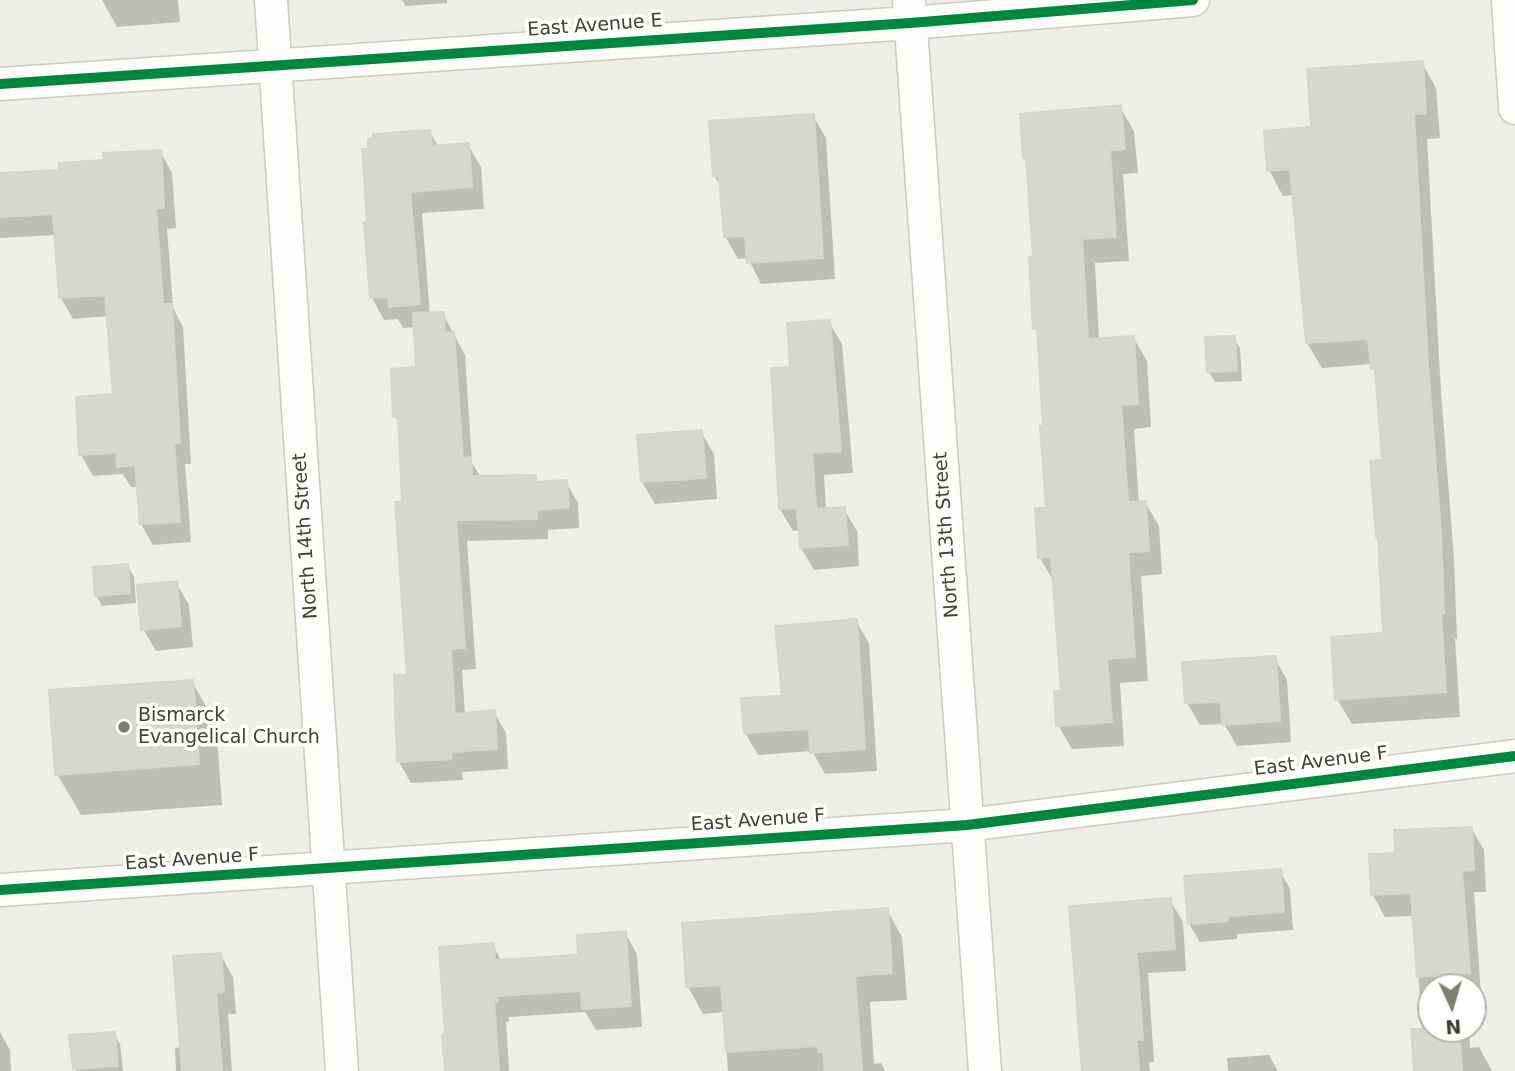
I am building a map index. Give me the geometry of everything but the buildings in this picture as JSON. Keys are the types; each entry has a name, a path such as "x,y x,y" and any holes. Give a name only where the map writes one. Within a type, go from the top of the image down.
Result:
{"street":[{"name":"North 14th Street","path":"271,0 342,1071"},
{"name":"East Avenue E","path":"0,84 275,65 909,11 1193,0"},
{"path":"1508,0 1515,108"},
{"name":"North 13th Street","path":"909,11 985,1071"},
{"name":"East Avenue F","path":"0,890 967,825 1515,756"}],"cycle path":[{"path":"0,84 910,23 1193,0"},
{"path":"0,890 967,825 1515,756"}],"place":[{"name":"Bismarck Evangelical Church","path":"124,727"}]}
